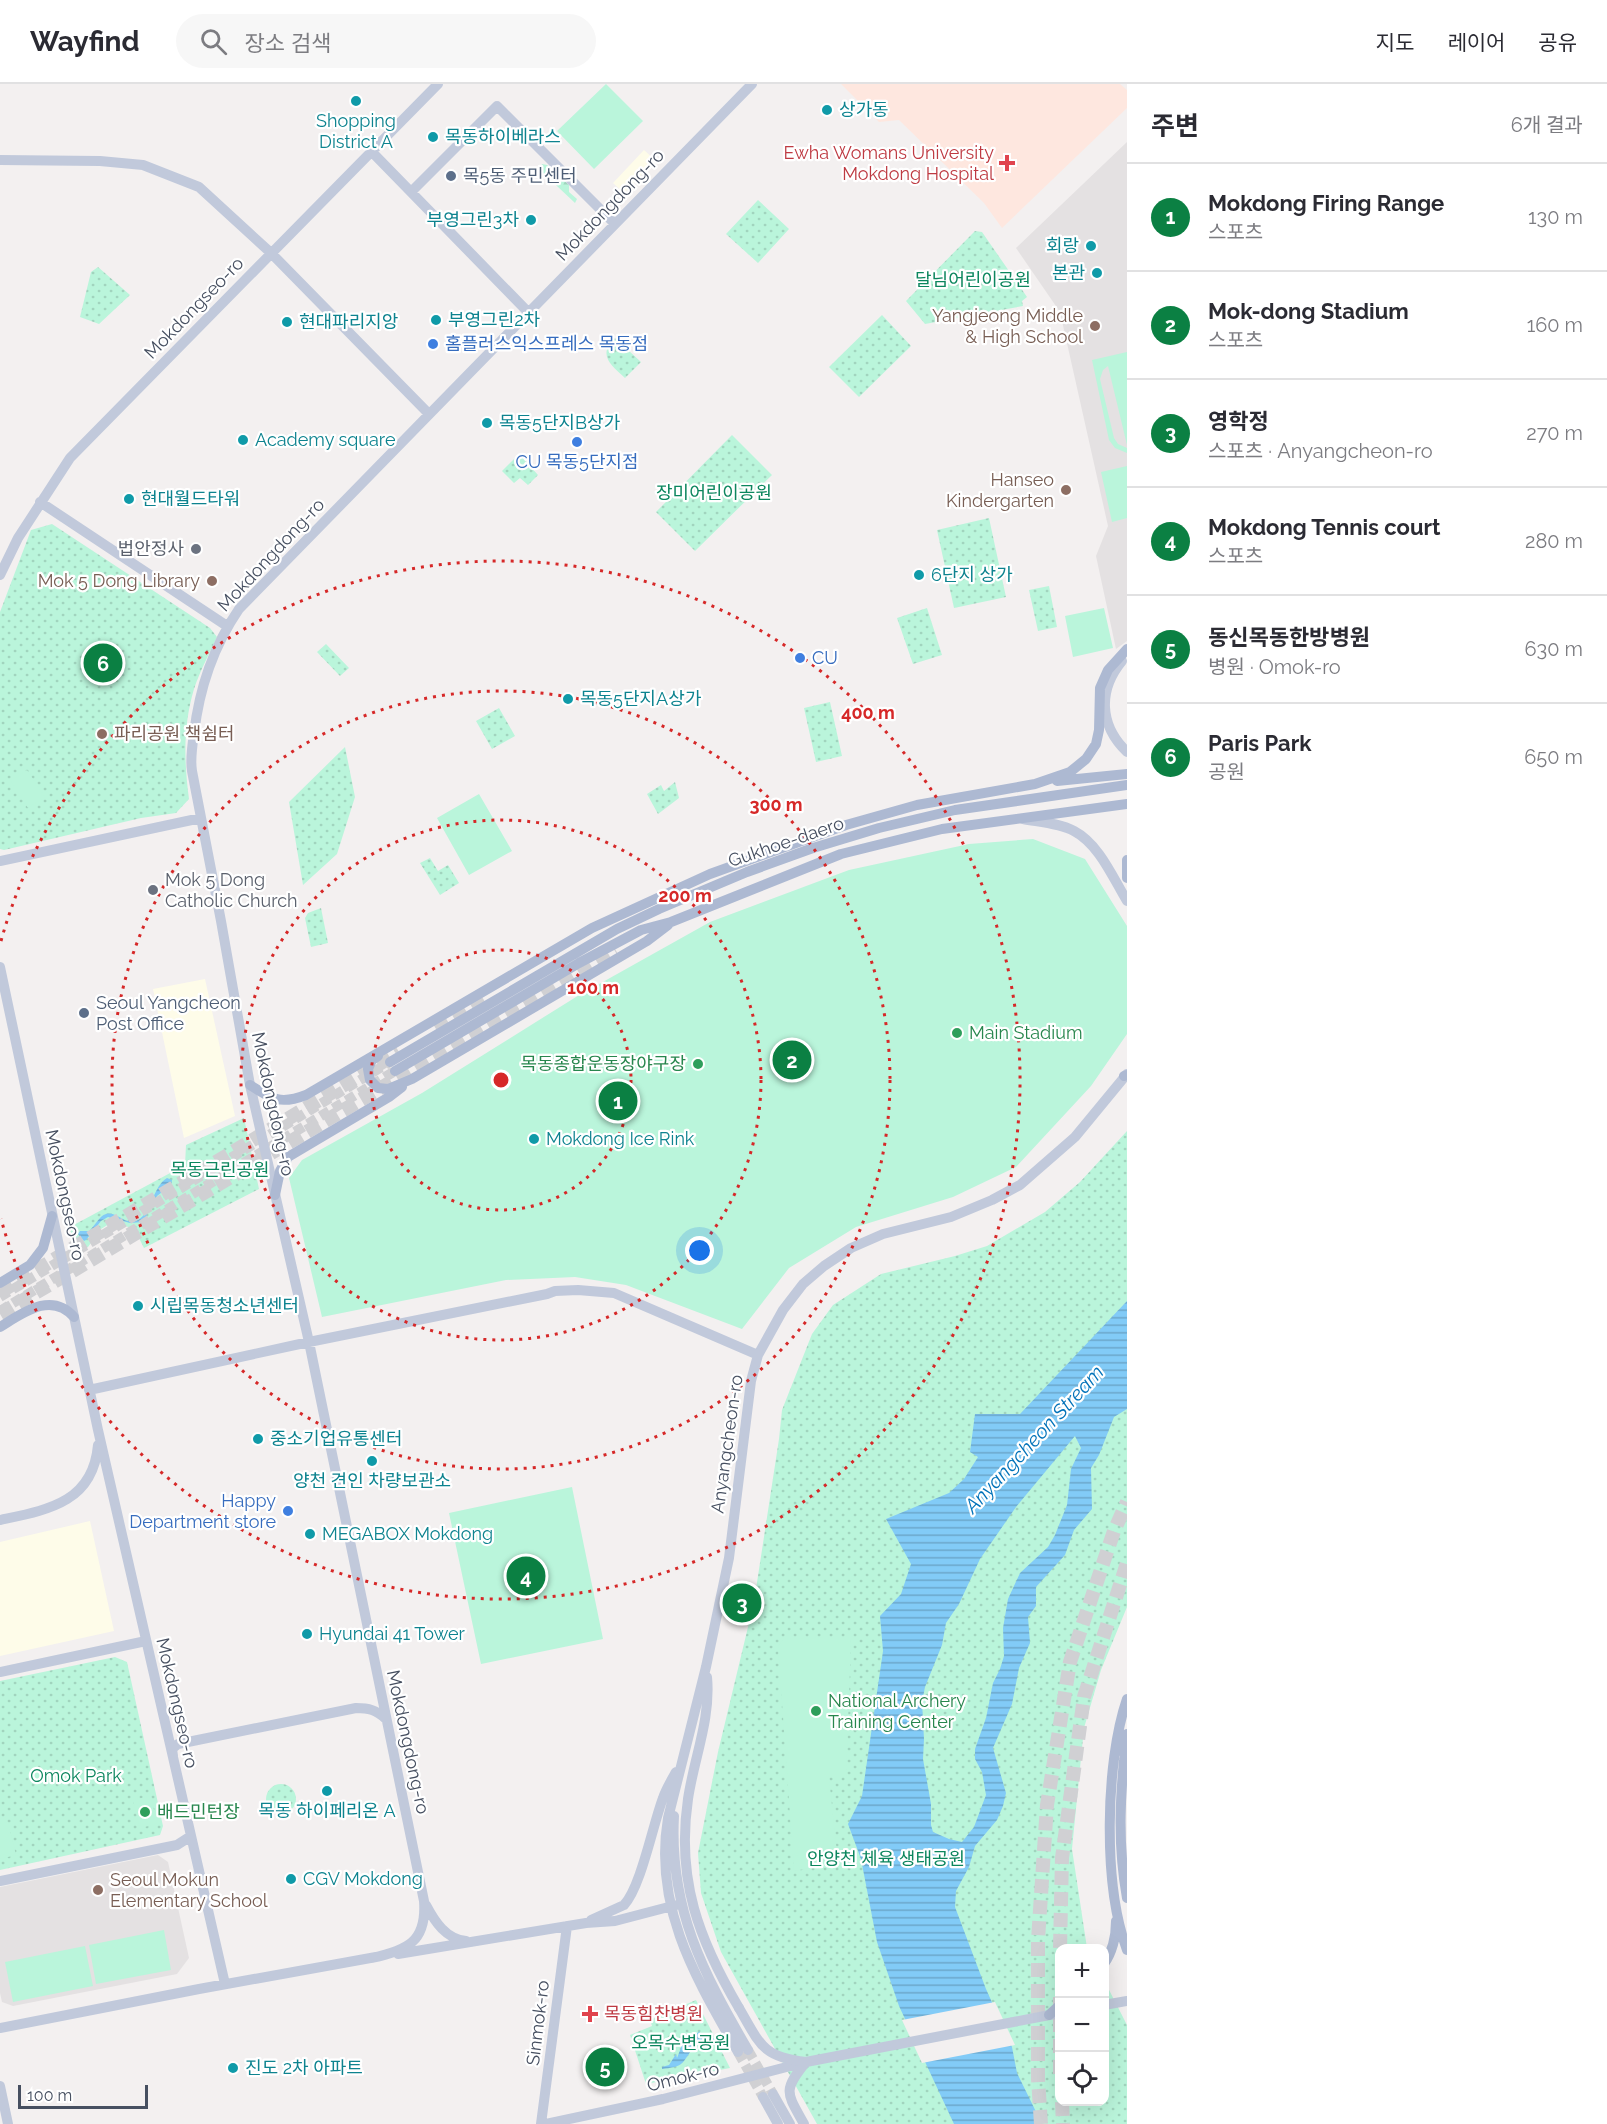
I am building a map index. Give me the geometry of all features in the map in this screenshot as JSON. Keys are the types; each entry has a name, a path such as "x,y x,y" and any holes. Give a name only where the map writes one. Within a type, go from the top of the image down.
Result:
{"main road":[{"name":"Mokdongseo-ro","path":"0,575 18,538 70,458 438,84"},
{"name":"Mokdongdong-ro","path":"372,1958 398,1951 413,1941 424,1924 424,1901 309,1342 250,1085 191,762 196,712 209,665 227,626 239,609 752,84"},
{"path":"411,192 497,106 614,224"},
{"path":"371,151 528,312"},
{"path":"0,160 100,160 143,165 199,187 271,253 429,414"},
{"path":"40,502 227,626"},
{"path":"1038,783 1070,772 1092,752 1098,737 1100,688 1108,670 1127,649"},
{"path":"1127,656 1109,681 1105,695 1105,707 1112,732 1127,752"},
{"path":"250,1085 278,1100 290,1101 306,1095 592,928 710,874 846,825 917,805 1038,783 1127,774"},
{"name":"Gukhoe-daero","path":"1127,785 955,810 835,841 747,872 617,929 392,1066 641,930 671,922 841,854 942,829 1017,817 1127,804"},
{"path":"1017,817 1073,830 1088,841 1127,901"},
{"path":"0,861 201,818"},
{"path":"1127,860 1127,878"},
{"path":"387,1048 372,1060 368,1076 378,1088 388,1089 412,1079 647,941 671,922"},
{"name":"Mokdongseo-ro","path":"0,967 6,1023 52,1216 98,1430 225,1984"},
{"name":"Anyangcheon-ro","path":"743,2051 687,1958 677,1933 676,1905 664,1860 664,1838 706,1667 729,1558 751,1382 758,1355 783,1310 803,1284 824,1266 851,1248 883,1234 951,1217 992,1200 1020,1185 1075,1137 1126,1073"},
{"path":"275,1194 280,1171 288,1157 389,1098 412,1079"},
{"path":"0,1283 30,1264 43,1248 52,1216"},
{"path":"90,1390 555,1291 614,1293 758,1355"},
{"path":"0,1327 31,1308 41,1305 62,1307 74,1317"},
{"name":"Mokdongseo-ro","path":"0,1520 46,1510 76,1493 94,1469 98,1452 98,1430"},
{"path":"0,1672 146,1641"},
{"path":"706,1667 707,1713 688,1798 685,1857 689,1884 700,1931 719,1973 765,2049 780,2058 806,2062 1054,2014"},
{"path":"1127,1699 1117,1739 1110,1810 1110,1854 1116,1902 1127,1950"},
{"path":"173,1757 172,1749 178,1744 356,1708 378,1711 387,1719"},
{"path":"1127,1734 1120,1792 1122,1866 1127,1898"},
{"name":"Mokdongdong-ro","path":"586,1923 628,1901 663,1797 685,1753"},
{"path":"0,1881 177,1845 191,1836"},
{"name":"Mokdongdong-ro","path":"424,1901 442,1929 454,1938 469,1942"},
{"path":"1109,1953 1116,1930 1116,1902"},
{"name":"Mokdongdong-ro","path":"0,2028 372,1958 586,1923 615,1921 676,1905"},
{"name":"Sinmok-ro","path":"541,2124 567,1926"},
{"path":"1109,2004 1125,2001"},
{"path":"804,2124 789,2092 790,2084 806,2062"},
{"name":"Omok-ro","path":"546,2124 663,2099 806,2062"},
{"path":"0,2086 8,2124"},
{"path":"778,2124 768,2095 790,2124"}],"shaded area":[{"name":"Ewha Womans University Mokdong Hospital","path":"841,84 1120,84 1127,90 1127,108 1002,228 984,203 899,120 879,122"},
{"name":"Yangjeong Middle & High School","path":"1127,142 1127,641 1116,649 1096,556 1108,526 1060,312 1016,248"},
{"path":"644,150 655,160 624,193 613,183"},
{"path":"205,979 235,1116 184,1138 153,989"},
{"path":"90,1521 114,1631 0,1656 0,1542"},
{"path":"158,1855 168,1862 189,1958 177,1974 13,2006 2,2002 0,1993 0,1887"}],"green space":[{"path":"606,84 643,121 594,169 557,131"},
{"path":"542,164 547,165 569,185 569,192 577,199 575,203 540,170"},
{"path":"758,200 789,229 758,263 726,234"},
{"name":"달님어린이공원","path":"975,231 982,232 1027,297 1022,301 1023,306 925,324 906,301"},
{"path":"98,267 130,295 99,324 80,317 91,272"},
{"path":"882,315 911,346 859,397 829,367"},
{"path":"615,338 641,362 625,378 608,360 607,350"},
{"path":"1127,352 1127,445 1108,366 1103,370 1100,379 1114,438 1118,444 1127,448 1127,453 1115,448 1109,440 1092,360"},
{"name":"장미어린이공원","path":"732,435 772,475 695,551 656,512"},
{"path":"519,454 538,475 528,485 520,478 514,483 502,471"},
{"path":"1127,466 1127,518 1112,522 1101,472"},
{"path":"989,518 1006,597 954,608 937,530"},
{"path":"52,524 210,628 217,637 199,676 190,703 186,744 189,799 176,813 141,818 4,850 0,849 0,612 31,530"},
{"path":"1049,586 1057,627 1038,631 1029,590"},
{"path":"927,608 942,655 913,664 897,618"},
{"path":"1104,608 1113,648 1073,657 1065,616"},
{"path":"326,644 349,668 340,676 317,652"},
{"path":"830,702 842,756 816,762 804,708"},
{"path":"499,708 515,736 492,749 476,721"},
{"path":"345,747 355,797 337,854 303,885 289,802"},
{"path":"27,770 45,797 28,808 11,781"},
{"path":"675,782 679,798 658,814 647,794 661,785 664,791"},
{"path":"479,794 512,851 469,875 437,818"},
{"path":"1033,839 1085,859 1127,926 1127,1034 1091,1086 1016,1167 953,1197 856,1227 789,1268 742,1329 626,1285 575,1277 506,1280 322,1317 289,1178 302,1160 422,1093 576,997 710,922 849,870 969,844"},
{"path":"430,858 438,871 448,865 459,883 440,895 420,863"},
{"path":"321,908 328,943 311,947 305,918 308,913"},
{"name":"목동근린공원","path":"244,1118 259,1189 144,1248 135,1230 114,1221 101,1229 88,1247 74,1250 70,1227 185,1165 186,1145"},
{"name":"안양천 체육 생태공원","path":"1127,1131 1127,1607 1101,1670 1084,1728 1072,1849 1086,1944 1055,1944 1055,2106 1109,2106 1109,1990 1127,2025 1127,2124 817,2124 721,1952 701,1893 698,1853 718,1752 754,1602 782,1410 812,1334 833,1305 881,1274 987,1246 1045,1212 1080,1182"},
{"path":"572,1487 603,1639 481,1664 449,1513"},
{"name":"National Archery Training Center","path":"822,1637 851,1639 846,1777 829,1777 838,1863 794,1871 778,1646 784,1639"},
{"name":"Omok Park","path":"115,1657 127,1662 163,1826 160,1835 0,1870 0,1681"},
{"path":"281,1784 292,1788 296,1799 292,1810 281,1814 270,1810 266,1799 270,1788"},
{"name":"배드민턴장","path":"151,1796 157,1824 140,1828 133,1800"},
{"path":"8,1822 16,1855 0,1859 0,1824"},
{"path":"164,1930 171,1970 96,1984 89,1945"},
{"path":"85,1946 93,1986 13,2002 5,1962"},
{"name":"오목수변공원","path":"696,2000 730,2068 646,2084 630,2035 652,2026 650,2020"}],"water":[{"path":"167,1178 172,1180 171,1185 157,1196 143,1222 130,1223 108,1217 101,1221 86,1240 84,1241 78,1234 80,1231 89,1231 106,1214 129,1222 138,1220 143,1216 162,1182"},
{"name":"Anyangcheon Stream","path":"1127,1301 1127,1409 1114,1417 1099,1455 1091,1468 1092,1509 1074,1530 1065,1555 1036,1587 1036,1606 1028,1617 1030,1643 1019,1668 1012,1704 993,1748 1006,1793 1003,1806 997,1820 975,1846 969,1867 956,1891 955,1907 986,1989 1012,2047 1017,2073 1042,2124 954,2124 899,2006 877,1942 861,1859 848,1824 862,1796 883,1651 880,1616 901,1594 911,1564 886,1519 949,1493 964,1479 978,1457 970,1452 975,1414 1020,1414","holes":["1075,1436 1081,1448 1071,1469 1067,1505 1055,1535 1048,1547 1020,1573 1008,1599 1003,1628 1004,1656 993,1683 986,1718 975,1749 975,1759 982,1772 986,1795 974,1827 962,1842 949,1839 933,1832 931,1825 931,1804 923,1759 922,1702 925,1687 942,1645 946,1623 959,1604 980,1559 1016,1507"]},
{"path":"700,2031 699,2034 712,2034 718,2043 700,2041 680,2065 662,2069 669,2065 676,2054 677,2058 684,2040 685,2042"}],"pier":[{"path":"995,2002 1015,2045 922,2063 902,2020"}],"tunnel":[{"path":"0,1314 615,949"},
{"path":"436,1029 489,998"},
{"path":"0,1292 399,1052"},
{"path":"0,1297 390,1062"},
{"path":"0,1311 395,1071"},
{"path":"1041,2124 1038,2079 1038,1940 1047,1805 1070,1662 1114,1531 1127,1502"},
{"path":"1060,1944 1062,1858 1084,1697 1127,1563"},
{"path":"1060,1998 1060,2052"},
{"path":"748,2050 773,2094"},
{"path":"738,2052 763,2097"},
{"path":"1062,2106 1063,2124"}],"place":[{"name":"Shopping District A","path":"356,101"},
{"name":"상가동","path":"827,110"},
{"name":"목동하이베라스","path":"433,137"},
{"name":"Ewha Womans University Mokdong Hospital","path":"1007,163"},
{"name":"목5동 주민센터","path":"451,176"},
{"name":"부영그린3차","path":"531,220"},
{"name":"회랑","path":"1091,246"},
{"name":"본관","path":"1097,273"},
{"name":"부영그린2차","path":"436,320"},
{"name":"현대파리지앙","path":"287,322"},
{"name":"Yangjeong Middle & High School","path":"1095,326"},
{"name":"홈플러스익스프레스 목동점","path":"433,344"},
{"name":"목동5단지B상가","path":"487,423"},
{"name":"Academy square","path":"243,440"},
{"name":"CU 목동5단지점","path":"577,442"},
{"name":"Hanseo Kindergarten","path":"1066,490"},
{"name":"현대월드타워","path":"129,499"},
{"name":"법안정사","path":"196,549"},
{"name":"6단지 상가","path":"919,575"},
{"name":"Mok 5 Dong Library","path":"212,581"},
{"name":"CU","path":"800,658"},
{"name":"Paris Park","path":"103,663"},
{"name":"목동5단지A상가","path":"568,699"},
{"name":"파리공원 책쉼터","path":"102,734"},
{"name":"Mok 5 Dong Catholic Church","path":"153,890"},
{"name":"Seoul Yangcheon Post Office","path":"84,1013"},
{"name":"Main Stadium","path":"957,1033"},
{"name":"Mok-dong Stadium","path":"792,1060"},
{"name":"목동종합운동장야구장","path":"698,1064"},
{"name":"Mokdong Firing Range","path":"618,1101"},
{"name":"Mokdong Ice Rink","path":"534,1139"},
{"name":"시립목동청소년센터","path":"138,1306"},
{"name":"중소기업유통센터","path":"258,1439"},
{"name":"양천 견인 차량보관소","path":"372,1461"},
{"name":"Happy Department store","path":"288,1511"},
{"name":"MEGABOX Mokdong","path":"310,1534"},
{"name":"Mokdong Tennis court","path":"526,1576"},
{"name":"영학정","path":"742,1603"},
{"name":"Hyundai 41 Tower","path":"307,1634"},
{"name":"National Archery Training Center","path":"816,1711"},
{"name":"목동 하이페리온 A","path":"327,1791"},
{"name":"배드민턴장","path":"145,1812"},
{"name":"CGV Mokdong","path":"291,1879"},
{"name":"Seoul Mokun Elementary School","path":"98,1890"},
{"name":"목동힘찬병원","path":"590,2014"},
{"name":"동신목동한방병원","path":"605,2067"},
{"name":"진도 2차 아파트","path":"233,2068"}]}
